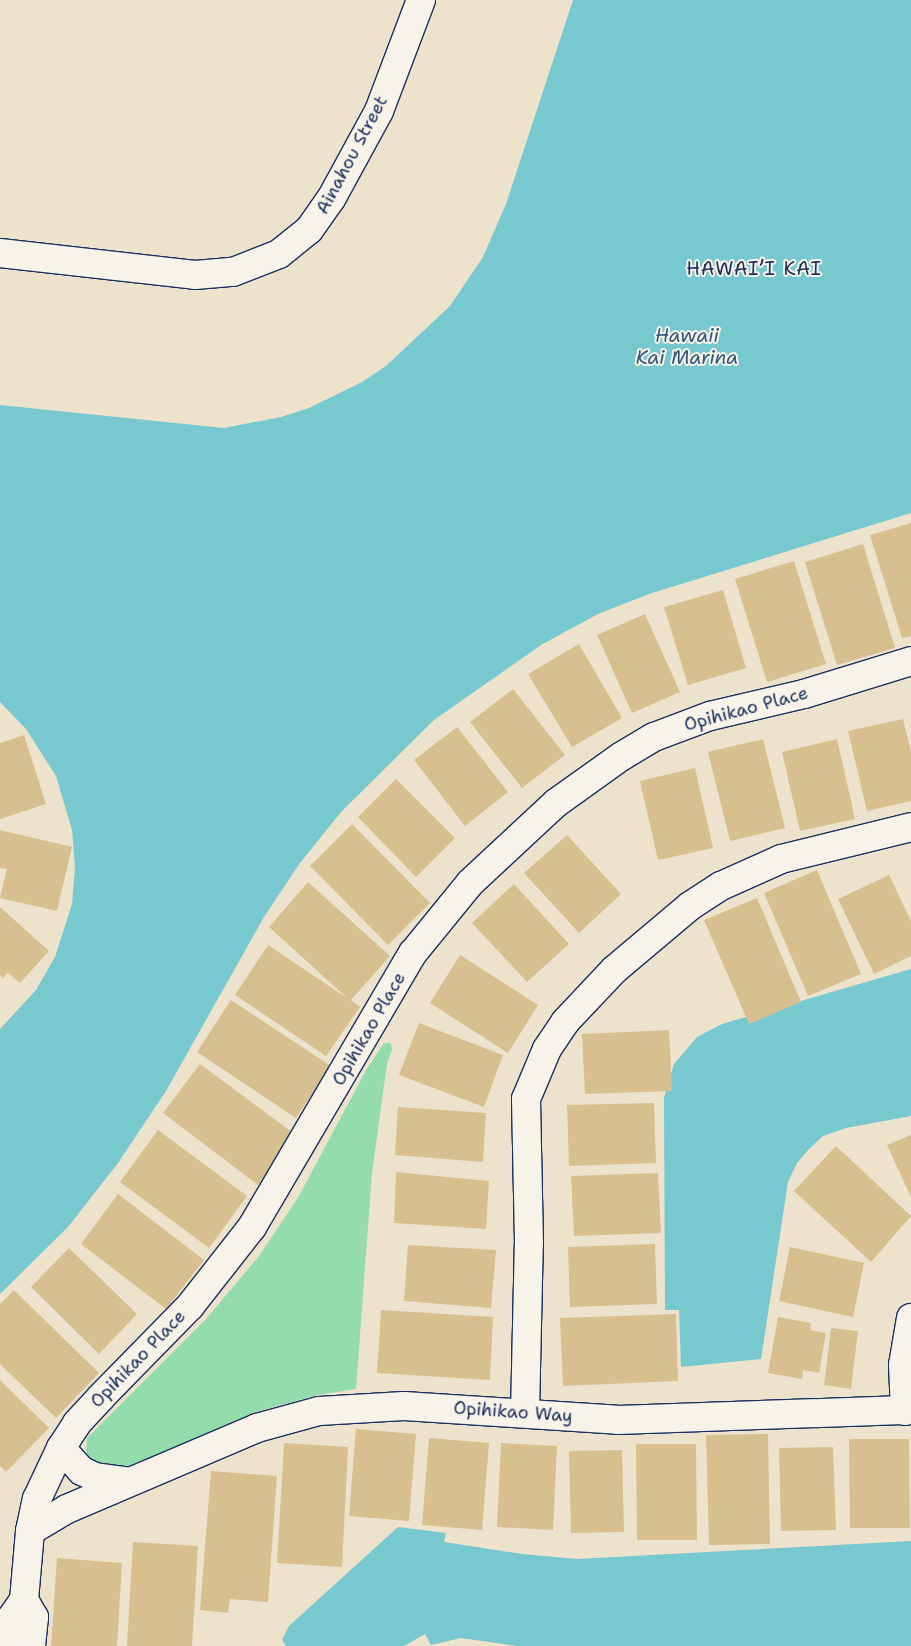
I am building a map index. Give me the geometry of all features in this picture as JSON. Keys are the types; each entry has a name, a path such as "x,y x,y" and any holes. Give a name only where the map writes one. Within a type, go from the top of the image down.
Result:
{"street":[{"name":"Ainahou Street","path":"0,253 195,275 233,272 280,254 309,230 331,200 378,111 421,0"},
{"name":"Opihikao Place","path":"8,1646 12,1617 24,1600 30,1532 46,1473 61,1448 89,1410 223,1268 279,1185 413,953 470,883 511,842 556,802 622,756 654,738 710,716 804,694 911,661"},
{"path":"525,1413 529,1243 526,1099 547,1049 576,1010 614,970 690,906 721,886 781,859 911,826"},
{"name":"Opihikao Way","path":"30,1532 67,1509 136,1482 257,1428 319,1411 404,1406 618,1420 908,1410 903,1365 911,1318"},
{"path":"61,1448 82,1471 95,1477 136,1482"},
{"name":"Opihikao Place","path":"24,1600 34,1617 32,1646"}],"green space":[{"path":"384,1043 391,1043 392,1050 387,1064 372,1173 356,1389 317,1395 256,1412 127,1470 101,1469 86,1456 87,1438 206,1319 259,1256 299,1196 366,1070"}],"water":[{"name":"Hawaii Kai Marina","path":"573,0 911,0 911,513 649,594 598,614 541,645 434,720 341,812 300,863 264,917 166,1091 118,1163 68,1227 0,1294 0,1029 36,990 55,957 72,904 75,867 72,830 56,776 26,729 0,702 0,405 224,428 281,417 309,408 362,382 386,366 450,306 483,257 506,204"},
{"path":"911,969 911,1116 846,1128 823,1136 797,1163 788,1182 761,1359 681,1367 679,1310 665,1310 664,1098 674,1064 697,1037 722,1024"},
{"path":"398,1527 446,1533 444,1542 522,1554 577,1559 911,1541 911,1646 517,1646 461,1638 431,1645 425,1634 404,1646 286,1646 282,1640 289,1626"}],"building":[{"path":"911,523 911,636 902,638 870,535"},
{"path":"863,544 895,648 837,665 805,562"},
{"path":"794,561 826,664 767,682 735,579"},
{"path":"723,590 746,668 688,685 664,607"},
{"path":"645,614 680,692 632,713 597,635"},
{"path":"579,644 622,718 572,747 528,674"},
{"path":"513,689 565,755 522,788 470,722"},
{"path":"903,719 911,752 911,801 867,811 848,731"},
{"path":"457,727 508,792 465,826 414,760"},
{"path":"24,735 46,804 0,819 0,743"},
{"path":"763,739 785,828 730,841 708,752"},
{"path":"837,739 855,819 800,831 782,752"},
{"path":"695,768 713,848 658,860 640,781"},
{"path":"396,779 455,838 416,877 358,817"},
{"path":"352,824 430,903 388,945 310,866"},
{"path":"0,830 72,847 57,911 0,898 7,869 0,868"},
{"path":"567,835 621,894 579,933 524,873"},
{"path":"817,870 861,974 808,996 764,893"},
{"path":"889,875 911,921 911,956 874,974 838,899"},
{"path":"308,882 390,956 351,1000 360,1007 326,1056 235,995 268,945 347,998 269,927"},
{"path":"514,884 569,944 527,982 472,923"},
{"path":"757,898 801,1002 749,1024 704,920"},
{"path":"0,907 49,951 20,983 8,973 3,978 0,975"},
{"path":"460,955 538,1005 508,1053 430,1003"},
{"path":"231,1000 331,1066 296,1118 197,1052"},
{"path":"419,1023 503,1055 484,1107 399,1075"},
{"path":"669,1030 672,1091 585,1094 582,1034"},
{"path":"200,1064 296,1135 258,1185 163,1113"},
{"path":"654,1103 656,1163 569,1166 567,1105"},
{"path":"398,1107 486,1113 483,1162 395,1155"},
{"path":"158,1130 247,1196 209,1248 120,1182"},
{"path":"911,1135 911,1197 887,1145"},
{"path":"836,1146 911,1216 871,1262 794,1191"},
{"path":"396,1172 489,1181 486,1229 394,1223"},
{"path":"658,1173 661,1233 574,1236 571,1176"},
{"path":"118,1194 204,1260 166,1309 81,1244"},
{"path":"655,1244 657,1304 570,1307 568,1247"},
{"path":"408,1245 496,1250 491,1308 404,1301"},
{"path":"790,1247 864,1263 853,1317 779,1301"},
{"path":"69,1248 137,1314 99,1354 31,1287"},
{"path":"14,1290 99,1373 56,1418 0,1364 0,1304"},
{"path":"381,1310 493,1317 490,1380 377,1373"},
{"path":"676,1314 678,1381 563,1386 560,1318"},
{"path":"778,1317 811,1323 810,1330 826,1333 819,1373 803,1370 802,1379 768,1373"},
{"path":"831,1328 858,1331 851,1389 824,1385"},
{"path":"0,1380 49,1428 6,1472 0,1466"},
{"path":"356,1429 416,1434 409,1521 349,1516"},
{"path":"768,1434 770,1544 709,1545 706,1435"},
{"path":"429,1438 489,1443 482,1530 422,1525"},
{"path":"849,1439 909,1439 910,1528 850,1528"},
{"path":"284,1443 348,1447 342,1567 277,1563"},
{"path":"501,1443 557,1446 553,1530 497,1527"},
{"path":"636,1444 696,1444 697,1540 637,1540"},
{"path":"833,1447 836,1530 781,1531 779,1448"},
{"path":"622,1450 624,1532 571,1533 569,1451"},
{"path":"211,1471 277,1476 268,1602 230,1599 228,1613 200,1610"},
{"path":"133,1542 198,1546 192,1646 127,1646"},
{"path":"57,1558 122,1563 117,1646 51,1646"}],"district":[{"name":"HAWAI’I KAI","path":"754,269"}]}
